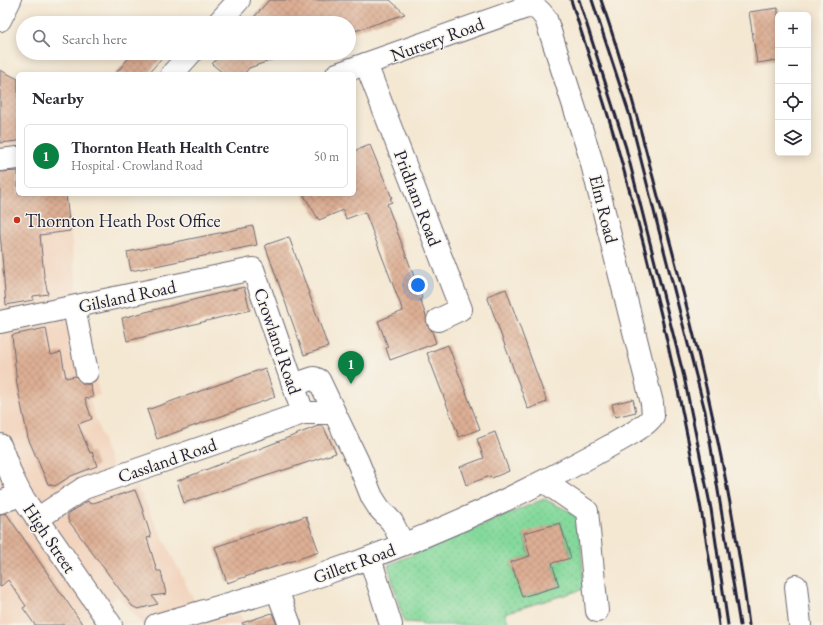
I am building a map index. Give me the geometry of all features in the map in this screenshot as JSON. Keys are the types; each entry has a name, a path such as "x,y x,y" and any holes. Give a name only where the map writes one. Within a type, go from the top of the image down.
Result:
{"street":[{"path":"0,20 10,0"},
{"path":"224,16 239,0"},
{"name":"Nursery Road","path":"343,72 524,8 540,4"},
{"name":"Elm Road","path":"540,4 590,156 652,403 653,416"},
{"path":"174,72 185,60"},
{"name":"Pridham Road","path":"366,64 461,309 438,320"},
{"path":"0,160 16,158"},
{"name":"Gilsland Road","path":"0,322 74,308 253,269"},
{"name":"Crowland Road","path":"253,269 303,413"},
{"path":"74,308 87,372"},
{"path":"293,385 317,378 358,462 372,497 379,508 392,522 403,544"},
{"name":"Cassland Road","path":"37,519 84,488 303,413 334,413"},
{"name":"Gillett Road","path":"156,625 277,590 370,558 545,482 616,442 646,423 653,416"},
{"name":"High Street","path":"0,444 12,477 21,495 111,625"},
{"path":"545,482 587,511 597,611"},
{"path":"0,502 21,495"},
{"path":"370,558 391,625"},
{"path":"796,586 800,625"},
{"path":"277,590 290,625"}],"shaded area":[{"path":"0,70 16,78 16,196 66,196 81,321 100,395 89,398 120,492 137,486 206,624 240,614 244,625 143,625 118,596 81,623 74,625 0,625"}],"green space":[{"path":"544,499 579,516 584,589 505,613 509,625 422,625 421,623 404,622 388,565","holes":["560,523 571,557 552,563 559,586 522,597 511,562 530,556 524,534"]}],"building":[{"path":"269,0 390,0 405,14 356,31 356,16 255,16"},
{"path":"778,8 778,12 775,12 775,60 757,63 749,12"},
{"path":"127,60 160,60 150,72 117,72"},
{"path":"216,60 272,60 249,68 246,72 222,72 212,64"},
{"path":"0,70 16,78 16,141 0,143"},
{"path":"370,145 392,198 390,198 392,202 387,204 422,298 420,299 426,316 427,325 432,331 436,343 390,360 386,348 388,347 378,321 403,311 365,212 346,219 343,210 319,220 304,196 356,196 356,150"},
{"path":"16,171 16,196 66,196 70,231 40,235 44,276 48,294 33,296 33,300 6,305 0,232 0,172"},
{"path":"253,226 257,245 131,271 127,252"},
{"path":"289,237 328,347 304,355 265,245"},
{"path":"244,287 250,310 127,341 122,318"},
{"path":"506,289 547,402 528,409 487,296"},
{"path":"46,328 51,355 61,352 66,378 75,376 83,384 90,384 93,397 85,399 92,419 78,424 90,453 92,452 97,466 71,476 55,486 48,484 28,438 17,385 12,335"},
{"path":"448,345 480,429 459,437 427,353"},
{"path":"265,368 275,397 157,439 147,410"},
{"path":"633,399 636,412 615,417 612,404"},
{"path":"318,426 323,426 336,453 184,503 177,481"},
{"path":"495,432 509,471 492,478 490,476 466,485 460,467 484,458 477,439"},
{"path":"135,490 151,537 147,538 157,571 161,571 166,594 152,596 158,604 138,609 132,606 68,520 68,514 88,501 90,504"},
{"path":"6,513 83,625 35,625 23,608 26,606 8,580 0,587 0,514"},
{"path":"306,516 319,552 227,583 215,547"},
{"path":"560,523 571,558 552,563 559,586 522,597 511,562 530,556 524,533"},
{"path":"272,613 277,625 243,625 242,623"}],"railway":[{"path":"571,0 616,142 663,321 689,442 719,625"},
{"path":"579,0 626,148 684,377 711,509 728,625"},
{"path":"592,0 629,113 705,411 740,625"},
{"path":"601,0 636,113 679,276 703,375 734,524 749,625"}],"place":[{"name":"Thornton Heath Post Office","path":"17,220"},
{"name":"Thornton Heath Health Centre","path":"351,384"}]}
